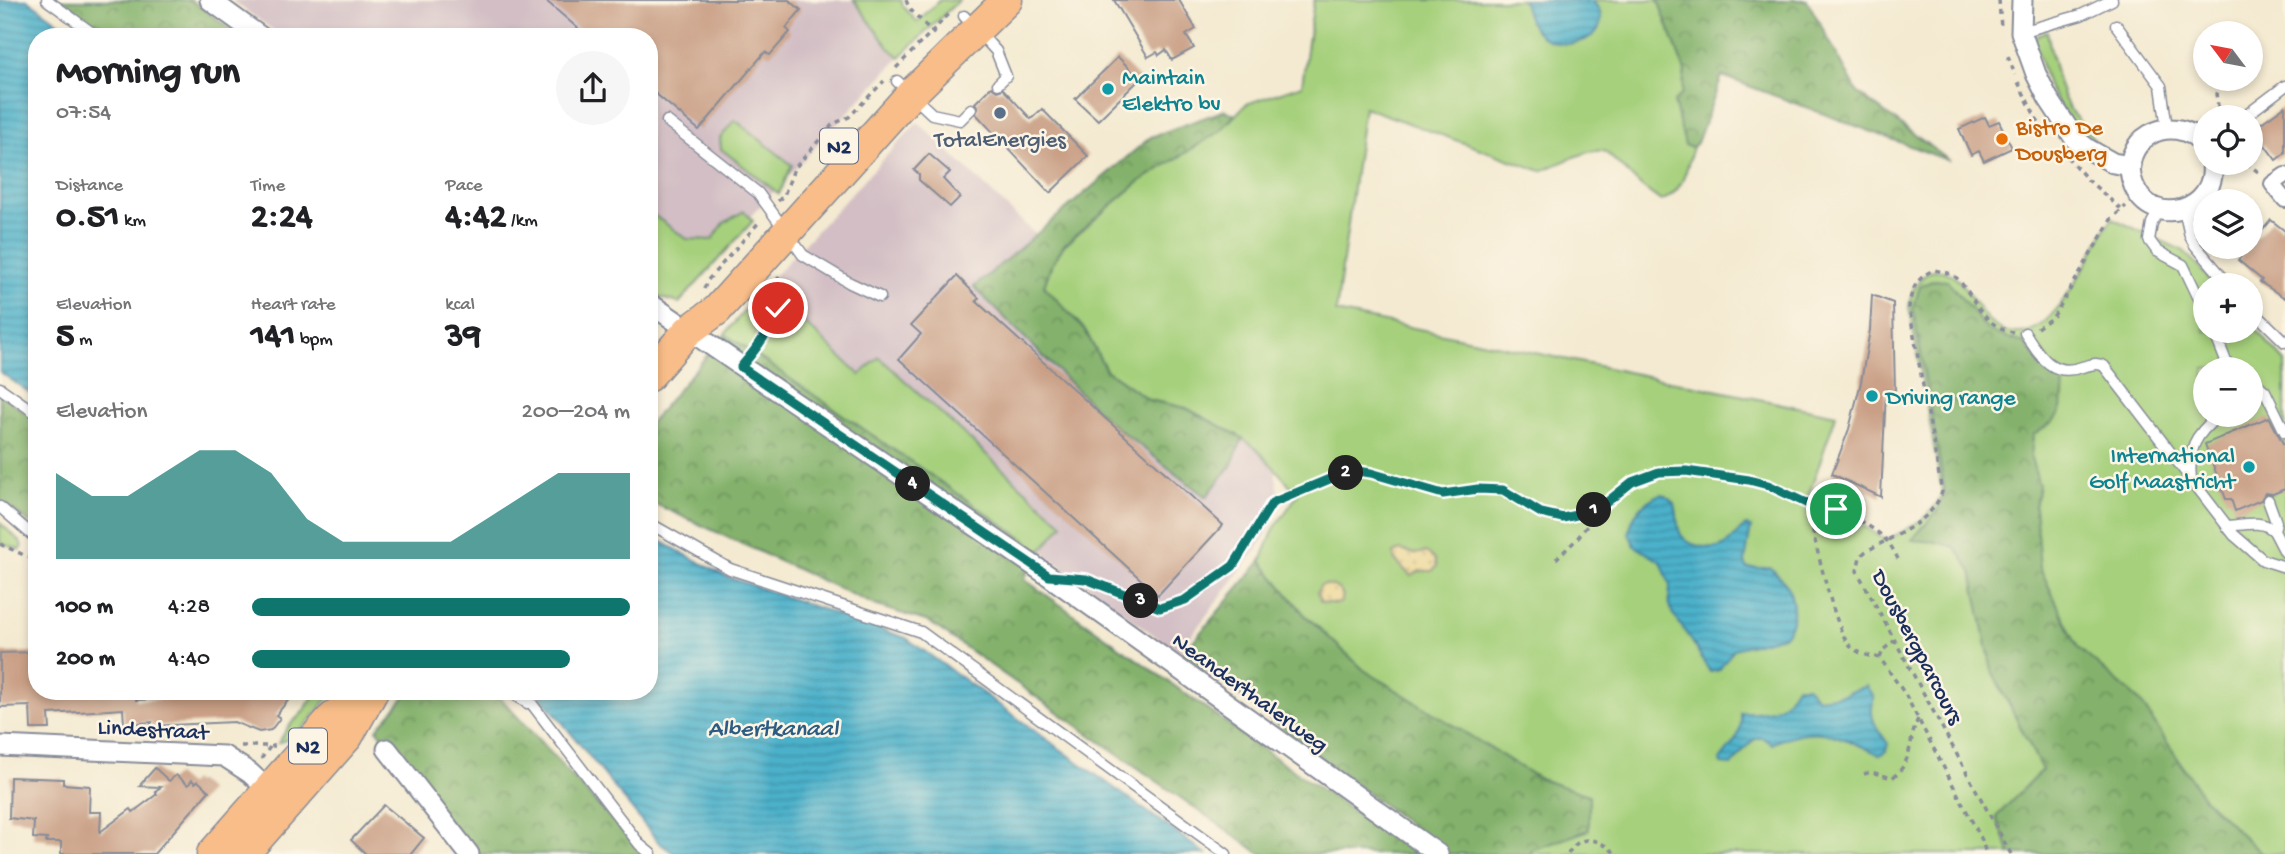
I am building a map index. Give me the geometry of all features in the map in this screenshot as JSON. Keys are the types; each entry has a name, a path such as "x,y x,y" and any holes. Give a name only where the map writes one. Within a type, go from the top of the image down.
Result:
{"main road":[{"name":"N2","path":"658,366 688,331 705,300 777,219 903,88 969,13 1007,0"},
{"name":"N2","path":"244,854 277,798 357,700"},
{"name":"N2","path":"212,854 277,798"}],"street":[{"path":"210,0 249,28"},
{"path":"2022,0 2012,33 2048,98 2076,139 2088,149 2113,163 2131,166"},
{"path":"2193,135 2167,128 2143,140 2132,156 2131,166 2131,176 2139,195 2149,204 2161,209 2184,209 2205,195 2211,175"},
{"path":"2285,175 2272,184 2285,200"},
{"name":"Neanderthalerweg","path":"658,309 1049,576 1438,854"},
{"name":"Lindestraat","path":"0,746 224,756 250,773 277,798"},
{"path":"387,749 469,854"}],"lane":[{"path":"47,0 86,28"},
{"path":"2012,33 2081,15 2112,0"},
{"path":"969,13 996,51 1006,76 998,84"},
{"path":"2116,25 2161,86 2167,128"},
{"path":"2260,105 2285,86"},
{"path":"903,88 932,114 960,120 971,109"},
{"path":"667,121 758,193 803,255 880,297"},
{"path":"2161,209 2152,223 2149,240 2157,251 2183,265 2193,286"},
{"path":"2184,209 2190,236 2218,273"},
{"path":"2263,321 2285,342"},
{"path":"2025,333 2041,358 2056,369 2067,371 2097,363 2104,366 2227,526 2263,559 2285,567"},
{"path":"0,388 28,408"},
{"path":"2263,389 2285,432"},
{"path":"2191,481 2192,446 2206,427"},
{"path":"2268,500 2276,523 2274,531"},
{"path":"0,507 28,531"},
{"path":"2227,526 2255,523 2268,525 2285,552"},
{"path":"658,528 730,569 921,632 1226,854"},
{"path":"523,700 533,707"},
{"path":"528,700 640,845 651,854"}],"path":[{"path":"906,0 909,8 931,30"},
{"path":"1999,0 2012,33"},
{"path":"704,290 707,281 777,219 794,169 833,124 857,111 931,30 969,13"},
{"path":"2025,333 2053,317 2112,218 2121,209"},
{"path":"741,367 767,333 778,308 780,286 776,265"},
{"name":"Dousbergparcours","path":"2011,854 1857,571 1860,557 1865,552 1919,521 1935,507 1942,492 1909,307 1910,297 1919,279 1934,270 1947,271 1957,278 1990,323 2011,332 2025,333"},
{"path":"1086,579 1160,608 1185,600 1233,566 1272,503 1351,470 1371,473 1443,494 1478,489 1503,490 1541,513 1563,518 1602,506"},
{"path":"1556,559 1576,540 1602,506 1632,482 1659,472 1686,471 1768,485 1806,503 1836,509 1886,540 1898,559"},
{"path":"1806,503 1838,624 1847,644 1856,652 1880,658 1905,694 1982,840 1986,854"},
{"path":"0,544 28,556"},
{"path":"1880,658 1883,650 1894,641"},
{"path":"1864,774 1871,772 1892,778 1903,769 1907,763 1913,729 1918,719"},
{"path":"1568,854 1578,842 1591,838 1605,843 1616,854"}],"shaded area":[{"path":"231,0 854,0 889,48 900,57 669,303 658,295 658,28 270,28"},
{"path":"918,122 1035,234 975,287 1206,496 1231,466 1243,438 1274,466 1278,489 1269,528 1262,542 1178,653 1041,551 1062,524 879,357 860,375 765,286"}],"green space":[{"path":"56,0 191,0 229,28 95,28"},
{"path":"854,0 901,0 917,22 940,0 959,0 900,57 889,48"},
{"path":"1314,0 1658,0 1685,71 1682,93 1685,145 1693,147 1680,185 1669,197 1661,201 1642,187 1606,152 1583,154 1541,171 1364,107 1336,312 1836,415 1806,503 1836,509 1886,540 1927,515 1942,492 1909,307 1913,290 1923,276 1934,270 1948,273 1958,281 1995,326 2009,332 2026,332 2038,327 2063,301 2112,218 2184,251 2204,273 2193,273 2193,343 2263,343 2263,337 2285,362 2285,854 1530,854 1532,851 1284,625 1261,561 1274,529 1298,494 1257,449 1243,439 1186,408 1149,400 1106,370 1085,330 1044,286 1051,266 1064,245 1139,182 1220,131 1246,104 1302,85"},
{"path":"1658,0 1807,0 1858,93 1950,161 1722,76 1697,143 1693,147 1685,145 1674,102 1682,93 1685,71"},
{"path":"2047,31 2062,92 2071,111 2093,137 2096,148 2079,135 2049,89 2034,40"},
{"path":"1225,110 1235,115 1220,131 1139,182 1064,245 1051,266 1044,286 1085,330 1106,370 1149,400 1186,408 1243,438 1231,466 1206,497 1107,420 974,287 1151,137"},
{"path":"735,120 792,165 779,194 721,149 720,138"},
{"path":"744,211 753,221 679,303 658,297 658,218 687,239 712,240 724,223"},
{"path":"1934,280 1948,281 1989,332 2024,343 2047,370 2064,379 2059,413 2051,423 2033,435 2031,458 2039,485 2035,507 2040,568 2078,648 2139,700 2204,798 2262,854 2011,854 1996,817 2042,770 1992,671 1972,572 1955,547 1912,540 1938,510 1945,492 1913,309 1920,286"},
{"path":"765,286 860,375 879,357 1063,524 1041,551 725,334"},
{"path":"725,334 1041,551 1024,579 1416,854 1261,854 929,622 877,606 658,505 658,413"},
{"path":"0,394 28,414 28,522 0,500"},
{"path":"0,523 20,541 20,550 0,543"},
{"path":"1261,561 1304,614 1364,670 1540,779 1589,795 1589,830 1532,850 1530,854 1448,854 1183,653"},
{"path":"311,700 327,700 300,730 278,743 290,725"},
{"path":"402,700 502,700 643,854 473,854 377,729"}],"sand":[{"path":"1400,550 1415,554 1426,552 1435,559 1437,566 1432,571 1420,571 1411,576 1394,559 1394,553"},
{"path":"1321,585 1337,588 1343,596 1341,602 1321,602 1317,592"}],"water":[{"path":"0,0 28,0 67,28 28,28 28,392 0,372"},
{"path":"1522,0 1592,0 1600,13 1601,24 1595,33 1585,40 1559,43 1546,39 1532,27"},
{"path":"1661,494 1675,506 1679,530 1690,543 1710,548 1720,547 1745,526 1751,527 1745,562 1747,568 1771,568 1786,584 1792,598 1793,619 1783,636 1734,649 1719,670 1710,672 1673,614 1669,602 1670,585 1661,562 1635,546 1629,534 1639,509"},
{"name":"Albertkanaal","path":"658,540 725,576 906,638 1206,854 675,854 659,843 544,700 658,700"},
{"path":"1797,686 1807,686 1817,698 1842,695 1866,686 1873,696 1874,722 1888,744 1886,751 1880,755 1840,737 1815,732 1801,733 1772,744 1758,738 1749,744 1732,765 1721,764 1720,760 1738,734 1741,713 1779,707"}],"building":[{"path":"545,0 789,0 801,10 786,28 790,32 770,55 765,52 699,130 658,96 658,28 578,28"},
{"path":"1114,0 1179,0 1196,29 1186,35 1194,48 1172,60 1166,50 1159,55 1157,52 1148,57"},
{"name":"Maintain Elektro bv","path":"1118,57 1140,79 1098,120 1075,99"},
{"path":"991,87 997,91 1003,89 1031,119 1042,109 1088,156 1050,193 976,114 978,108 975,103"},
{"path":"2285,106 2285,153 2276,160 2263,145 2263,122"},
{"path":"1985,117 1989,125 1999,121 2012,148 1984,161 1979,151 1971,155 1959,129"},
{"path":"929,154 950,172 943,179 960,197 950,207 919,180 919,174 914,170"},
{"path":"2271,220 2285,231 2285,298 2263,284 2263,273 2254,273 2238,260 2263,259 2263,230"},
{"path":"957,276 979,298 976,301 1223,525 1158,595 899,359 921,334 911,325"},
{"name":"Driving range","path":"1872,295 1893,303 1895,392 1886,390 1881,497 1832,474 1849,429 1861,382 1870,330"},
{"name":"International Golf Maastricht","path":"2269,417 2285,447 2285,489 2273,494 2265,493 2261,500 2235,511 2231,499 2226,499 2205,444 2245,427 2263,427 2263,420"},
{"path":"28,652 28,700 288,700 276,715 280,718 271,730 259,732 234,722 150,726 152,722 124,724 123,709 49,714 50,729 31,729 30,706 0,707 0,653"},
{"path":"155,768 169,781 176,775 188,785 192,780 195,783 198,781 209,791 154,854 61,854 61,842 46,842 47,839 33,838 34,821 9,818 10,777 63,779 63,784 90,786 89,812 101,812 100,832 157,794 155,791 161,787 139,786"},
{"path":"384,805 424,838 411,854 366,854 351,840"}],"place":[{"name":"Maintain Elektro bv","path":"1108,89"},
{"name":"TotalEnergies","path":"1000,113"},
{"name":"Bistro De Dousberg","path":"2002,139"},
{"name":"Driving range","path":"1872,396"},
{"name":"International Golf Maastricht","path":"2249,467"}],"route":[{"path":"778,308 772,325 741,367 1049,576 1086,579 1160,608 1185,600 1233,566 1272,503 1299,494 1351,470 1371,473 1443,494 1478,489 1503,490 1541,513 1563,518 1602,506 1632,482 1659,472 1686,471 1749,480 1768,485 1806,503 1836,509"}]}
